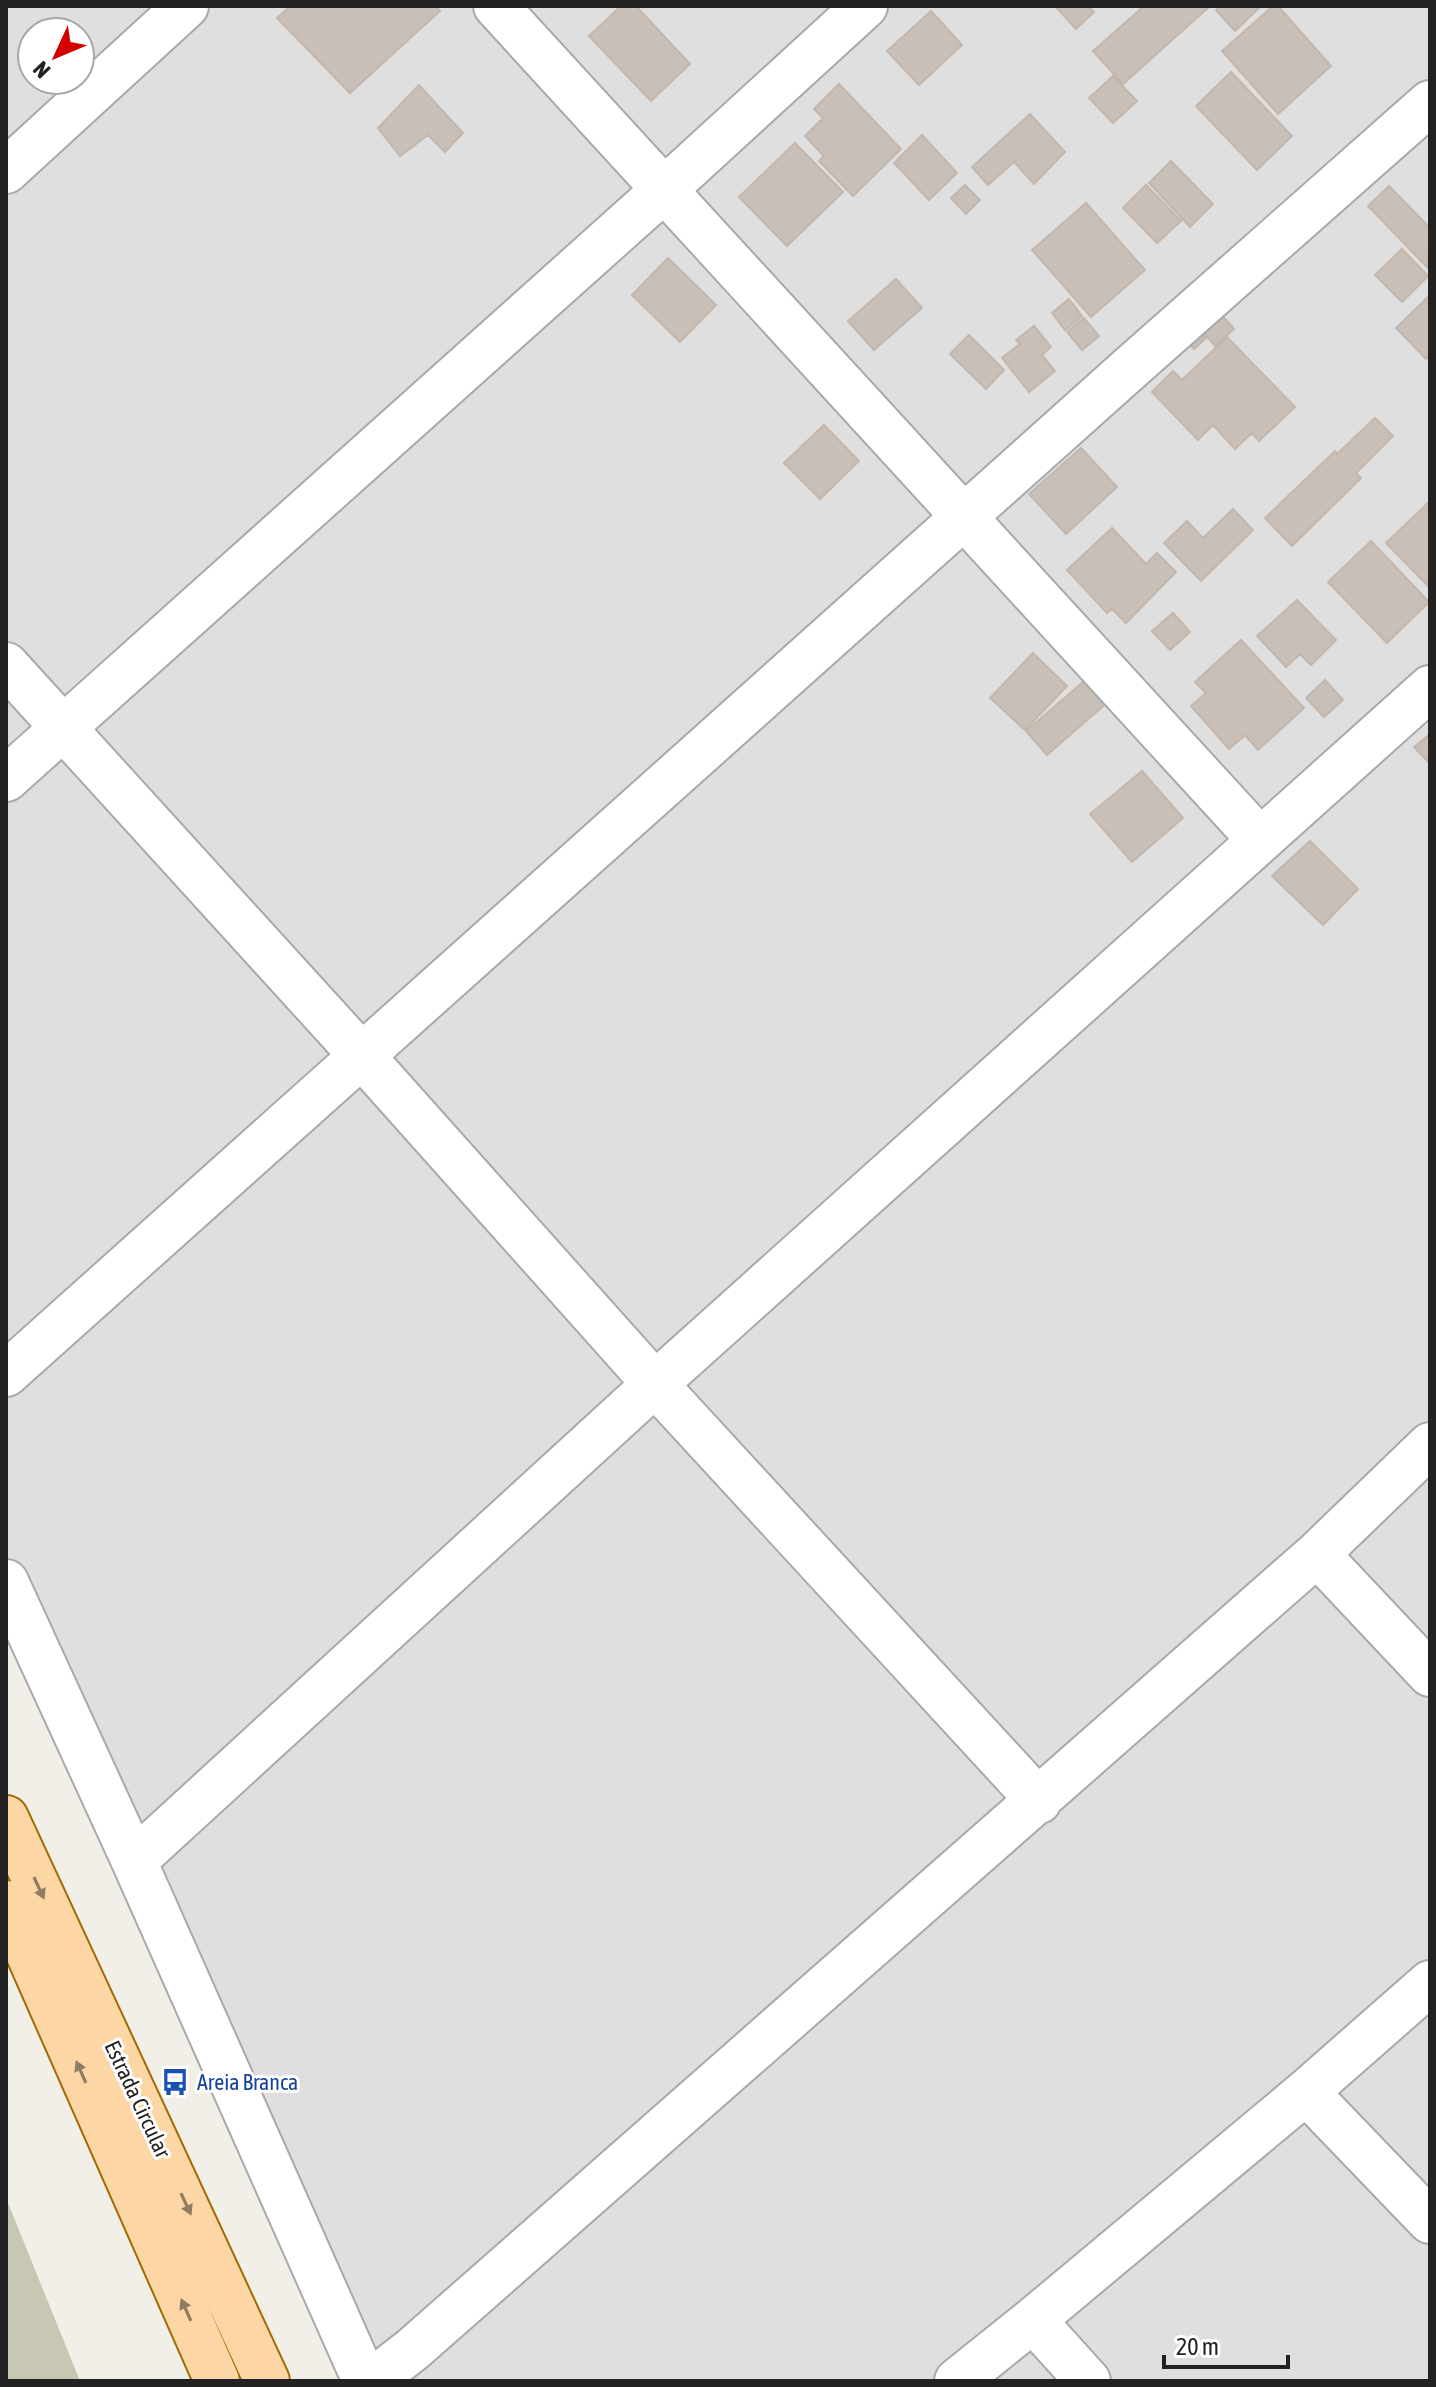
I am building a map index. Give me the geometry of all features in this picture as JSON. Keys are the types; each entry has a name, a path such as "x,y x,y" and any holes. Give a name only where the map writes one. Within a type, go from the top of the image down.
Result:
{"main road":[{"name":"Estrada Circular","path":"6,1818 267,2381"},
{"name":"Estrada Circular","path":"6,1903 217,2381"}],"street":[{"path":"6,171 186,6"},
{"path":"496,6 1259,839"},
{"path":"6,779 865,6"},
{"path":"6,1374 1430,103"},
{"path":"6,665 655,1384 1039,1801"},
{"path":"134,1861 655,1384 1430,688"},
{"path":"372,2381 413,2349 1039,1801 1317,1554 1430,1445"},
{"path":"1317,1554 1430,1674"},
{"path":"6,1582 134,1861 365,2381"},
{"path":"957,2381 1306,2092 1430,1983"},
{"path":"1306,2092 1430,2221"},
{"path":"1033,2320 1088,2381"}],"shaded area":[{"path":"6,6 1430,6 1430,2381 376,2381 6,1602"},
{"path":"6,2198 80,2381 6,2381"}],"building":[{"path":"290,6 435,6 440,11 350,93 277,18"},
{"path":"621,6 636,6 690,64 651,101 589,36"},
{"path":"1055,6 1088,6 1094,12 1076,29"},
{"path":"1144,6 1210,6 1123,84 1093,51"},
{"path":"1221,6 1261,6 1235,31 1216,10"},
{"path":"1273,6 1278,6 1331,66 1278,114 1222,51"},
{"path":"931,11 962,45 919,85 887,51"},
{"path":"1231,72 1292,136 1257,170 1196,106"},
{"path":"1113,76 1137,101 1113,123 1089,98"},
{"path":"839,84 901,149 853,196 819,161 824,156 805,136 823,118 814,109"},
{"path":"419,85 463,133 445,152 428,135 400,156 378,128"},
{"path":"1030,114 1065,152 1034,184 1014,162 988,185 972,167"},
{"path":"922,135 957,173 929,200 894,163"},
{"path":"795,143 843,192 787,246 739,197"},
{"path":"1171,161 1213,204 1190,227 1149,183"},
{"path":"965,185 980,200 966,214 951,198"},
{"path":"1146,185 1181,221 1157,243 1123,208"},
{"path":"1389,186 1430,228 1428,268 1368,206"},
{"path":"1086,203 1145,270 1091,317 1032,250"},
{"path":"1402,249 1428,276 1402,302 1375,275"},
{"path":"668,258 716,305 680,342 632,295"},
{"path":"896,279 922,308 874,350 848,321"},
{"path":"1430,295 1430,356 1426,359 1396,328"},
{"path":"1069,299 1082,316 1065,330 1052,313"},
{"path":"1214,306 1234,329 1215,346 1195,322"},
{"path":"1084,318 1099,336 1082,350 1067,332"},
{"path":"1034,326 1051,347 1042,355 1055,371 1029,392 1002,358 1020,344 1016,340"},
{"path":"1197,330 1206,338 1194,349 1186,341"},
{"path":"969,335 1004,370 986,389 950,354"},
{"path":"1227,337 1295,407 1259,441 1252,433 1235,449 1213,425 1198,440 1152,392 1173,371 1182,380"},
{"path":"1375,418 1393,436 1356,473 1361,478 1292,546 1265,518 1335,451 1337,454"},
{"path":"824,425 859,461 820,499 784,463"},
{"path":"1081,448 1117,487 1066,534 1029,494"},
{"path":"1430,503 1430,588 1386,543"},
{"path":"1233,509 1253,530 1201,581 1164,543 1187,521 1203,538"},
{"path":"1112,528 1146,564 1157,553 1176,572 1126,623 1112,609 1107,613 1067,570"},
{"path":"1371,541 1429,602 1387,643 1328,582"},
{"path":"1297,600 1336,640 1311,665 1300,654 1286,667 1257,636"},
{"path":"1173,613 1190,632 1170,650 1152,631"},
{"path":"1241,640 1304,708 1258,750 1245,735 1229,749 1191,706 1206,693 1195,682"},
{"path":"1033,653 1067,686 1025,730 990,698"},
{"path":"1089,677 1109,701 1047,755 1026,731"},
{"path":"1325,680 1343,700 1324,717 1306,698"},
{"path":"1430,734 1430,764 1414,747"},
{"path":"1142,771 1183,818 1132,862 1090,814"},
{"path":"1310,841 1358,889 1323,925 1272,876"}],"place":[{"name":"Areia Branca","path":"175,2082"}]}
